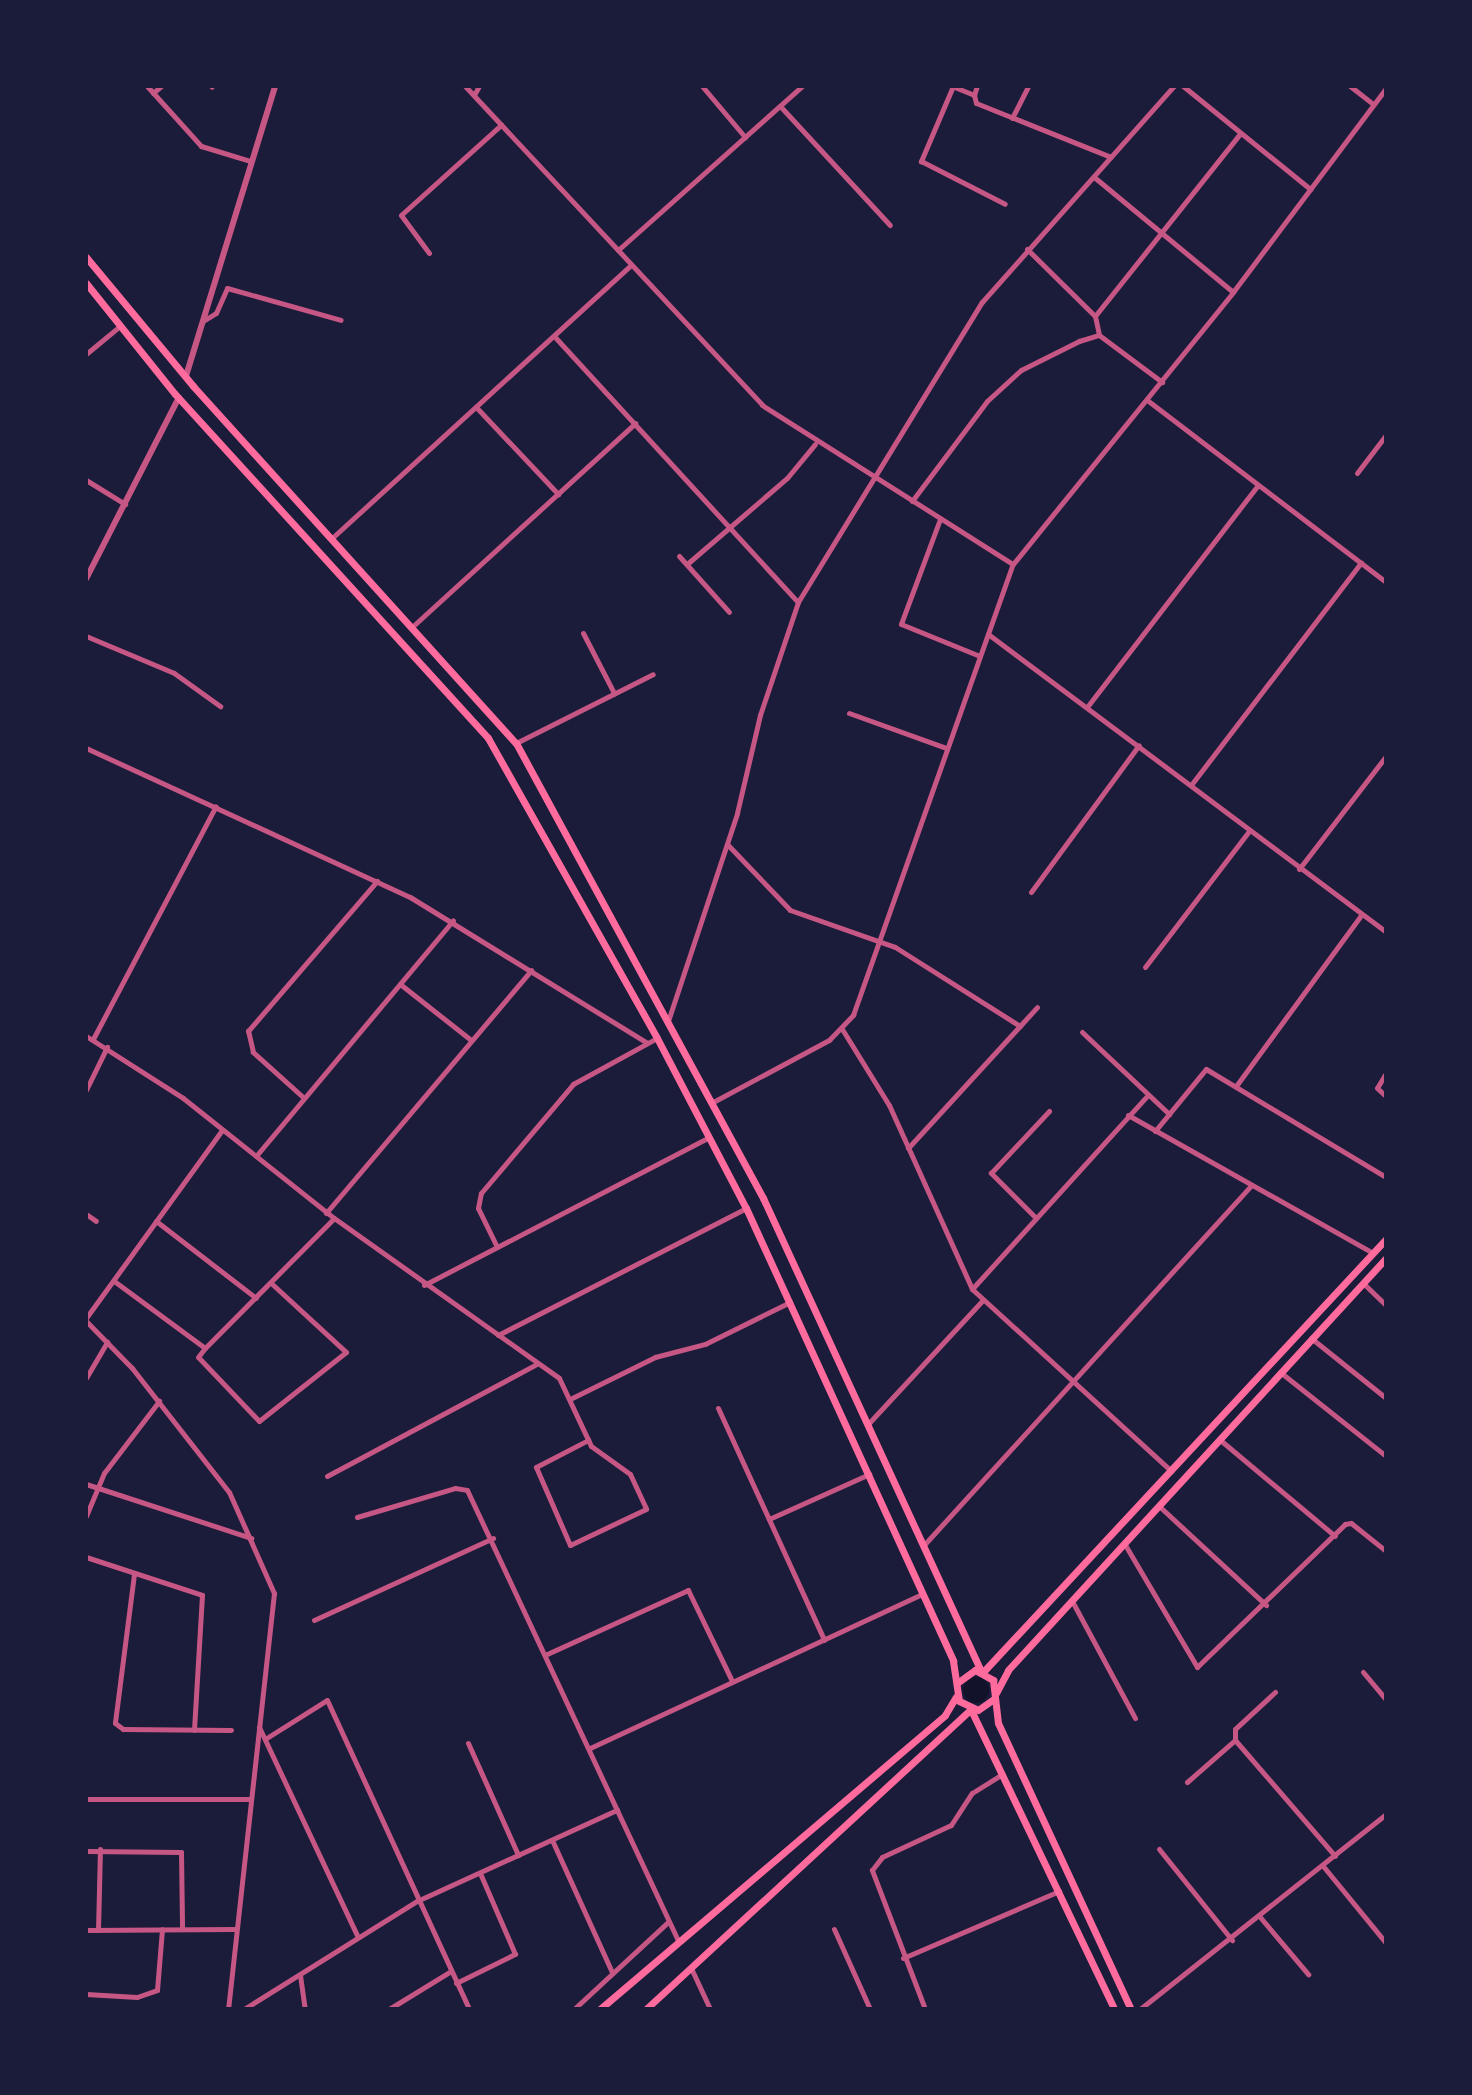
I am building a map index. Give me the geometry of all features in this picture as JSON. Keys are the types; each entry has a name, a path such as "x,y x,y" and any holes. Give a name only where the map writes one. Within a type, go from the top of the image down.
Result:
{"main road":[{"path":"86,257 193,386 516,743 713,1102 868,1424 982,1671 993,1680 998,1723 1131,2009"},
{"path":"86,283 171,387 488,738 657,1038 746,1208 953,1661 956,1697 933,1725 600,2009"},
{"path":"171,387 173,379 185,376"},
{"path":"180,397 193,386"},
{"path":"957,1683 964,1674 982,1671 1386,1239"},
{"path":"646,2009 971,1710 985,1708 1008,1670 1279,1371 1386,1258"},
{"path":"956,1697 971,1710 1114,2009"}],"street":[{"path":"147,86 201,146 250,161"},
{"path":"153,93 161,86"},
{"path":"185,376 275,86"},
{"path":"465,86 748,393 815,444 1013,564"},
{"path":"474,95 479,86"},
{"path":"702,86 745,137"},
{"path":"618,250 802,86"},
{"path":"974,95 953,86 921,161 1005,204"},
{"path":"977,86 974,95 976,103 1111,157"},
{"path":"1012,118 1028,86"},
{"path":"668,1021 727,844 760,715 798,602 955,342 1027,249 1174,86"},
{"path":"1183,86 1310,189"},
{"path":"1350,86 1373,104"},
{"path":"713,1102 842,1029 861,998 946,748 1013,564 1233,292 1386,88"},
{"path":"780,106 890,225"},
{"path":"429,253 401,215 501,125"},
{"path":"1095,316 1240,134"},
{"path":"1094,177 1233,292"},
{"path":"1027,249 1095,316 1099,335 1162,382"},
{"path":"332,538 631,265"},
{"path":"203,321 216,313 227,288 341,320"},
{"path":"86,354 121,325"},
{"path":"912,501 972,416 1008,381 1046,357 1099,335"},
{"path":"554,336 798,602"},
{"path":"86,579 180,397"},
{"path":"1147,400 1386,582"},
{"path":"476,407 558,494"},
{"path":"413,626 635,423"},
{"path":"1357,473 1386,435"},
{"path":"687,564 794,471 815,444"},
{"path":"86,480 125,504"},
{"path":"1087,707 1258,485"},
{"path":"940,519 901,624 980,656"},
{"path":"679,556 729,612"},
{"path":"1191,785 1361,563"},
{"path":"583,633 614,693"},
{"path":"988,634 1386,932"},
{"path":"86,636 174,673 220,706"},
{"path":"516,743 653,674"},
{"path":"849,713 946,748"},
{"path":"1031,892 1139,745"},
{"path":"86,748 377,881 453,920 647,1043"},
{"path":"1299,869 1386,756"},
{"path":"216,806 89,1038 107,1047 222,1130 326,1213 424,1285 559,1378 588,1440 630,1474 646,1509 570,1545 536,1467 588,1440"},
{"path":"1145,967 1249,831"},
{"path":"727,844 790,910 879,944 895,947 1020,1026"},
{"path":"304,1098 253,1052 248,1031 377,881"},
{"path":"1236,1086 1361,915"},
{"path":"256,1156 453,920"},
{"path":"326,1213 531,970"},
{"path":"400,984 471,1040"},
{"path":"908,1148 1037,1007"},
{"path":"842,1029 874,1075 972,1289 1171,1471"},
{"path":"1082,1032 1169,1114"},
{"path":"497,1247 478,1208 481,1193 573,1084 657,1038"},
{"path":"86,1090 107,1047"},
{"path":"1155,1131 1206,1069 1386,1177"},
{"path":"1386,1073 1377,1088 1386,1096"},
{"path":"972,1289 1148,1095"},
{"path":"1036,1218 991,1173 1049,1111"},
{"path":"1128,1115 1373,1253"},
{"path":"222,1130 86,1320 159,1401 229,1492 251,1538 275,1604 234,1929 228,2009"},
{"path":"424,1285 710,1137"},
{"path":"922,1546 1251,1185"},
{"path":"498,1335 746,1208"},
{"path":"86,1214 96,1221"},
{"path":"271,1283 342,1345 345,1355 259,1421 198,1360 205,1348 334,1218"},
{"path":"156,1221 256,1298"},
{"path":"114,1281 205,1348"},
{"path":"1362,1283 1386,1305"},
{"path":"868,1424 983,1300"},
{"path":"570,1399 655,1357 705,1344 790,1301"},
{"path":"1311,1337 1386,1398"},
{"path":"86,1378 107,1342"},
{"path":"327,1476 537,1364"},
{"path":"1279,1371 1386,1456"},
{"path":"86,1516 96,1488 159,1401"},
{"path":"718,1408 824,1640"},
{"path":"1218,1438 1335,1536"},
{"path":"769,1519 869,1474"},
{"path":"86,1484 251,1538"},
{"path":"357,1517 460,1487 467,1490 493,1538 678,1941"},
{"path":"1158,1505 1266,1605"},
{"path":"1124,1542 1197,1667 1266,1605 1350,1522 1386,1551"},
{"path":"314,1620 493,1538"},
{"path":"86,1557 202,1595 194,1730"},
{"path":"134,1574 115,1723 123,1729 231,1730"},
{"path":"547,1654 688,1590 732,1681"},
{"path":"590,1748 922,1594"},
{"path":"1071,1600 1135,1718"},
{"path":"1363,1672 1386,1699"},
{"path":"1275,1692 1235,1729 1235,1740 1335,1856"},
{"path":"265,1739 327,1700 469,2009"},
{"path":"258,1726 358,1937"},
{"path":"1187,1782 1235,1740"},
{"path":"468,1743 518,1856"},
{"path":"925,2009 872,1870 875,1862 951,1825 972,1793 1002,1774"},
{"path":"86,1799 250,1799"},
{"path":"244,2009 417,1901 617,1810"},
{"path":"1140,2009 1232,1940 1386,1814"},
{"path":"552,1840 612,1972"},
{"path":"98,1930 100,1849"},
{"path":"1159,1849 1232,1940"},
{"path":"86,1851 181,1852 182,1928"},
{"path":"1323,1866 1386,1943"},
{"path":"456,1983 515,1954 480,1873"},
{"path":"903,1958 1059,1891"},
{"path":"1260,1917 1308,1974"},
{"path":"574,2009 669,1921"},
{"path":"86,1994 137,1997 157,1990 162,1929"},
{"path":"86,1930 234,1929"},
{"path":"834,1929 870,2009"},
{"path":"690,1967 710,2009"},
{"path":"389,2009 451,1971"},
{"path":"300,1975 305,2009"}],"shaded area":[{"path":"976,1677 985,1681 989,1690 985,1699 976,1703 967,1699 963,1690 967,1681"}]}
